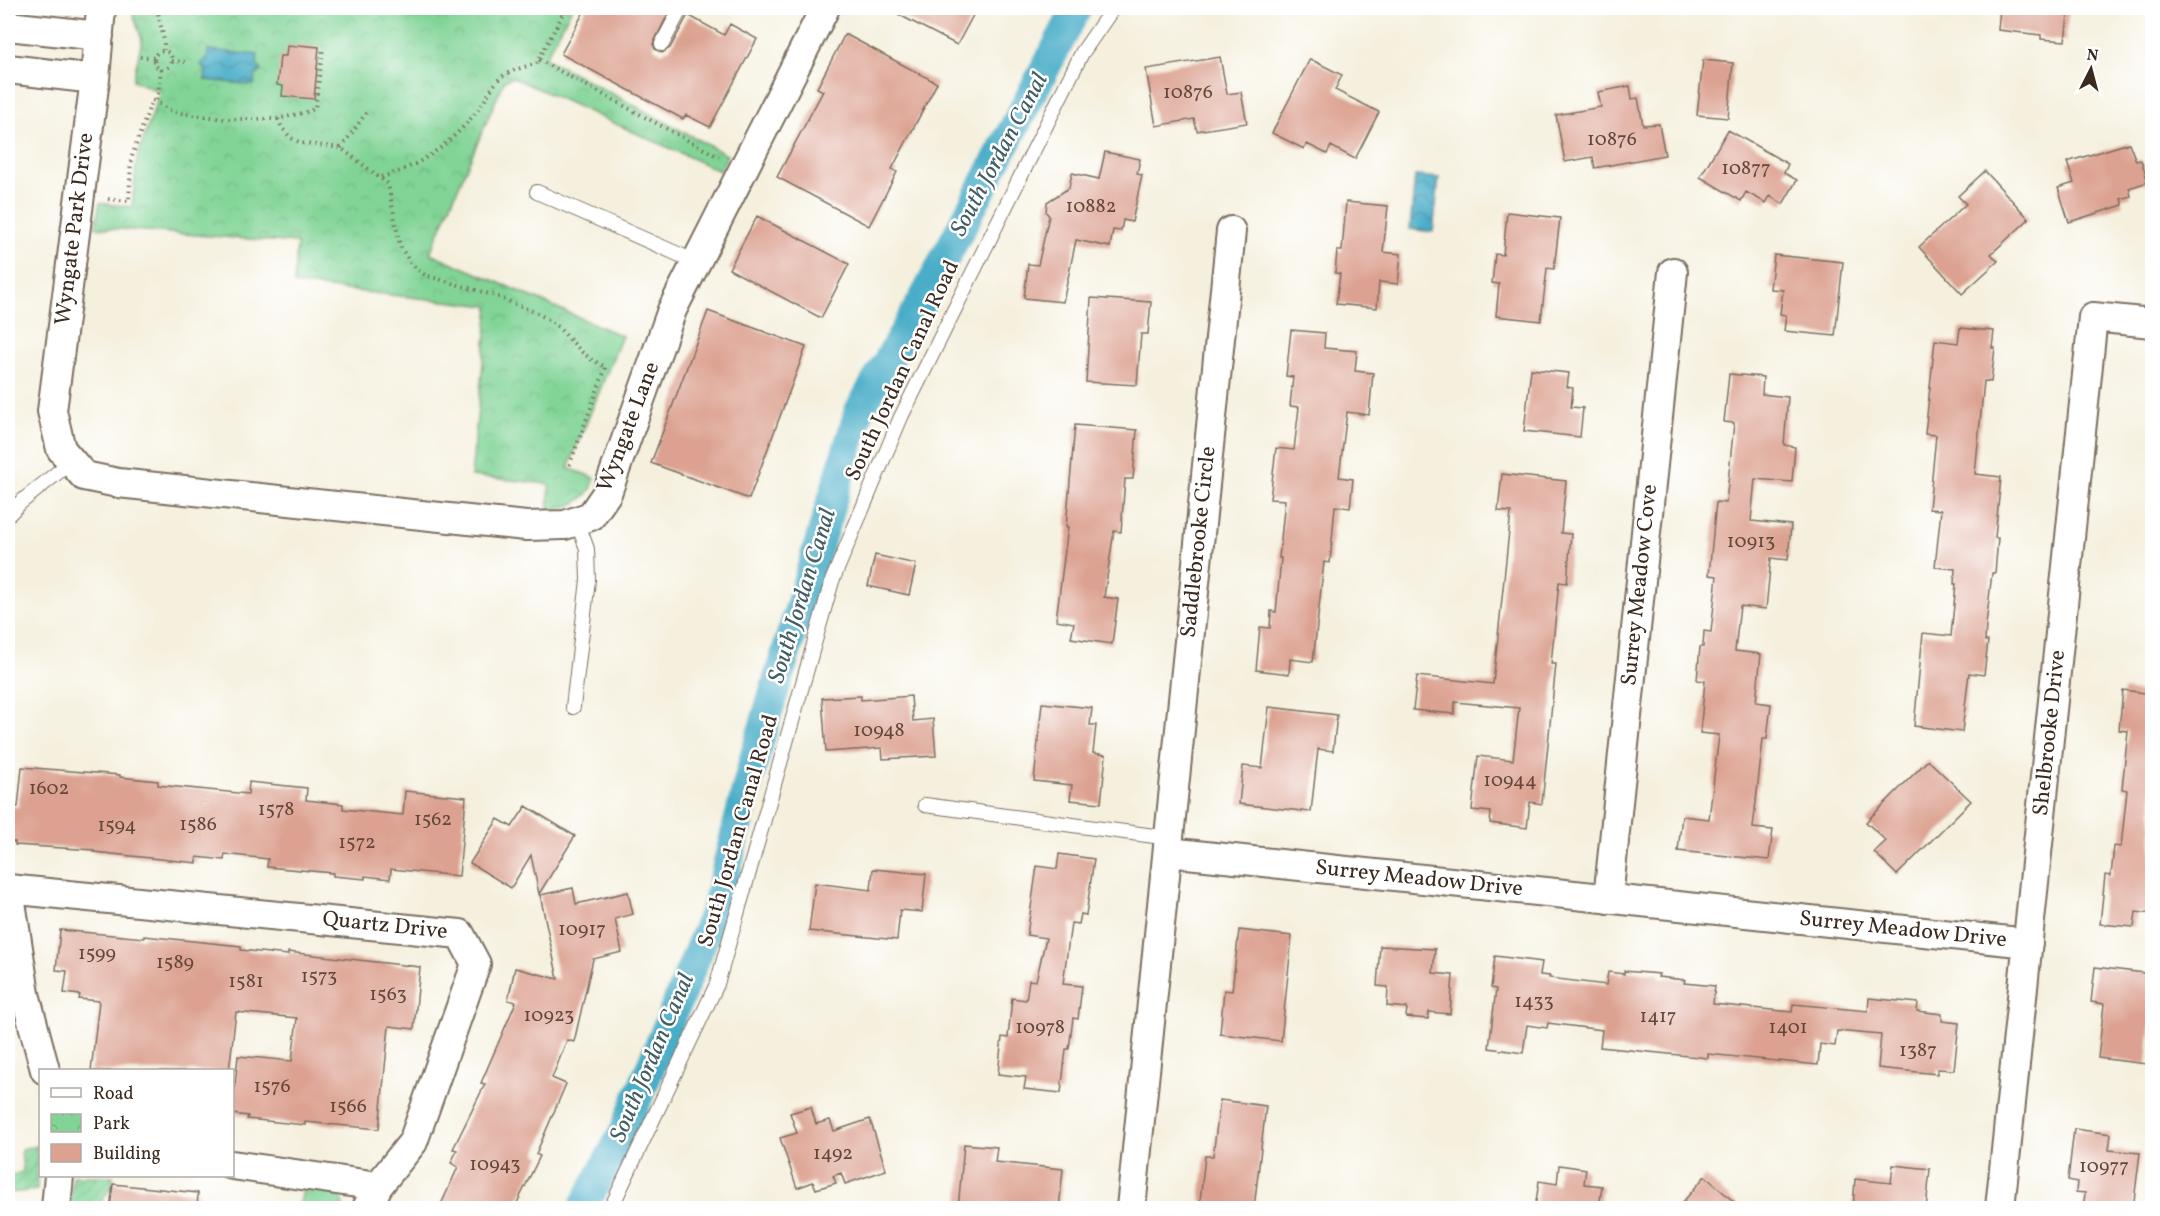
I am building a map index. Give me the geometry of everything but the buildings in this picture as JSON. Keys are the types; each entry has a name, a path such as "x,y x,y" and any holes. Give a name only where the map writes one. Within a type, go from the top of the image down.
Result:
{"street":[{"name":"Wyngate Park Drive","path":"66,455 52,411 95,79 101,8"},
{"name":"Wyngate Lane","path":"66,455 84,476 118,483 526,526 565,525 591,516 607,493 672,309 825,8"},
{"path":"8,26 99,36"},
{"path":"8,69 95,79"},
{"name":"Saddlebrooke Circle","path":"1168,845 1231,231"},
{"name":"Surrey Meadow Cove","path":"1608,899 1673,272"},
{"name":"Shelbrooke Drive","path":"2000,1209 2093,317 2152,323"},
{"path":"1131,1209 1168,845"},
{"name":"Surrey Meadow Drive","path":"1168,845 1608,899 2028,943"},
{"path":"8,889 26,994 45,1069"},
{"name":"Quartz Drive","path":"8,889 460,934 477,964 413,1142 373,1197"},
{"path":"234,1165 373,1197"},
{"path":"56,1209 59,1177"}],"lane":[{"path":"662,44 681,8"},
{"name":"South Jordan Canal Road","path":"611,1209 717,984 832,581 900,417 1082,53 1113,8"},
{"path":"537,192 696,262"},
{"path":"8,515 66,455"},
{"path":"573,707 588,580 587,549 577,521"},
{"path":"924,805 1168,845"}],"path":[{"path":"157,8 165,40 164,50"},
{"path":"381,177 410,168 426,158 471,119 501,77 513,70 537,63 566,8"},
{"path":"101,198 129,201 131,159 152,100 169,110 226,119 278,119 310,111 315,108 323,48"},
{"path":"161,69 156,66 154,58 158,52 164,50"},
{"path":"161,69 170,66 172,61 169,53 164,50"},
{"path":"140,57 154,58"},
{"path":"539,60 720,158"},
{"path":"172,61 185,62"},
{"path":"157,102 161,69"},
{"path":"341,148 366,113"},
{"path":"278,119 291,138 301,143 341,148 388,183 400,246 411,264 425,275 496,296 537,313 554,323 582,352 606,368 568,469"}],"green space":[{"path":"131,8 572,8 545,58 727,155 720,171 512,77 504,81 430,253 622,336 568,468 595,478 586,496 571,505 549,511 549,484 471,476 489,306 294,284 297,243 95,227 100,203 132,207 137,158 160,92 133,80 142,40"},
{"path":"37,1146 37,1190 8,1193 8,1176 23,1172 21,1149"},
{"path":"73,1177 113,1177 113,1184 97,1208 70,1208"},
{"path":"304,1185 328,1188 342,1199 343,1208 299,1208"}],"water":[{"path":"208,50 258,55 257,64 261,70 255,75 254,85 205,80 206,71 201,65 207,59"},
{"path":"1415,176 1439,178 1433,232 1410,229"}],"waterway":[{"name":"South Jordan Canal","path":"583,1208 625,1129 717,906 755,755 859,411 926,294 1077,8"}]}
